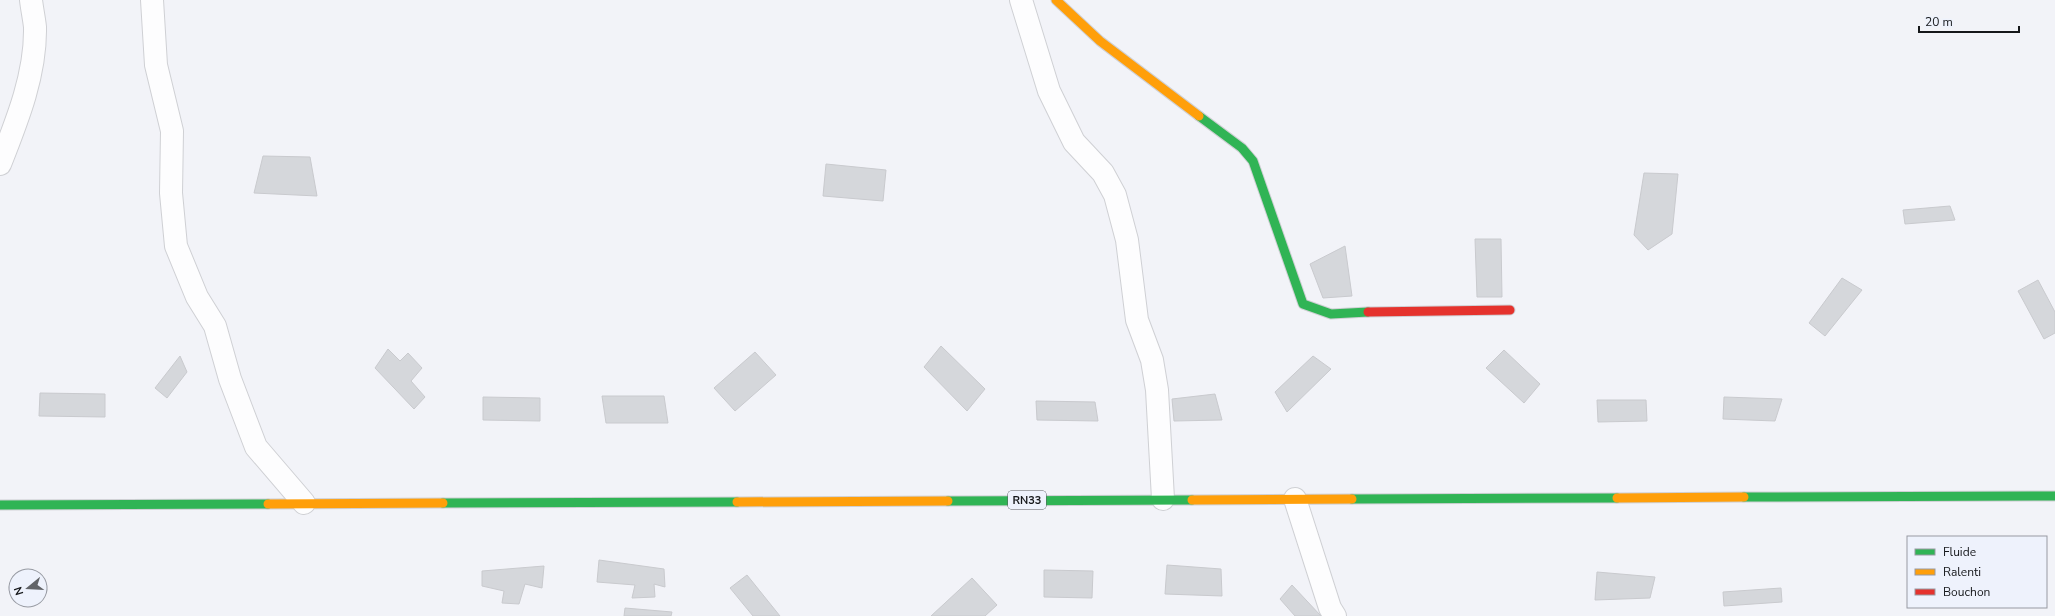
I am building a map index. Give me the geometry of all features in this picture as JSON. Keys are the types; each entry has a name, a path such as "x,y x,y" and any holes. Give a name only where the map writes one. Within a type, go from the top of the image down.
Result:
{"main road":[{"path":"1056,0 1100,41 1242,148 1253,161 1303,304 1331,314 1346,312 1510,310"},
{"name":"RN33","path":"0,505 2055,496"}],"street":[{"path":"0,164 18,118 32,65 35,28 31,0"},
{"path":"152,0 156,66 172,131 171,193 176,246 197,297 215,326 230,379 256,447 304,504"},
{"path":"1021,0 1049,91 1074,142 1103,173 1115,195 1127,240 1137,320 1152,360 1157,390 1163,499"},
{"path":"1295,499 1330,608 1335,616"}],"building":[{"path":"263,156 310,157 317,196 254,193"},
{"path":"826,164 886,170 883,201 823,196"},
{"path":"1644,173 1678,174 1672,234 1648,250 1634,235"},
{"path":"1950,206 1955,220 1905,224 1903,210"},
{"path":"1475,239 1501,239 1502,297 1477,297"},
{"path":"1345,246 1352,296 1323,298 1310,264"},
{"path":"1842,278 1862,290 1825,336 1809,323"},
{"path":"2038,280 2055,312 2055,333 2044,339 2018,291"},
{"path":"941,346 985,389 967,411 924,367"},
{"path":"388,349 400,361 408,353 422,368 411,381 425,397 414,409 375,368"},
{"path":"1504,350 1540,384 1524,403 1486,368"},
{"path":"755,352 776,375 735,411 714,388"},
{"path":"180,356 187,372 167,398 155,388"},
{"path":"1313,356 1331,369 1287,412 1275,392"},
{"path":"40,393 105,394 105,417 39,416"},
{"path":"1215,394 1222,420 1174,421 1172,399"},
{"path":"602,396 664,396 668,423 606,423"},
{"path":"483,397 540,398 540,421 483,420"},
{"path":"1724,397 1782,399 1775,421 1723,419"},
{"path":"1597,400 1646,400 1647,421 1598,422"},
{"path":"1036,401 1095,402 1098,421 1037,420"},
{"path":"599,560 664,569 665,587 654,584 655,597 632,598 635,585 597,582"},
{"path":"1167,565 1221,569 1222,596 1165,594"},
{"path":"544,566 542,588 525,584 519,604 502,603 504,591 482,586 482,571"},
{"path":"1044,570 1093,571 1092,598 1044,597"},
{"path":"1597,572 1655,577 1650,598 1595,600"},
{"path":"747,575 780,616 753,616 730,588"},
{"path":"972,578 997,605 985,616 931,616"},
{"path":"1292,585 1321,616 1295,616 1280,599"},
{"path":"1781,588 1782,602 1724,606 1723,592"},
{"path":"625,608 672,612 671,616 624,616"}],"traffic: fast":[{"path":"1199,116 1242,148 1253,161 1303,304 1331,314 1368,312"},
{"path":"1744,497 2055,496"},
{"path":"1352,499 1617,498"},
{"path":"948,501 1192,500"},
{"path":"443,503 737,502"},
{"path":"0,505 268,504"}],"traffic: slow":[{"path":"1056,0 1100,41 1199,116"},
{"path":"1617,498 1744,497"},
{"path":"1192,500 1352,499"},
{"path":"737,502 948,501"},
{"path":"268,504 443,503"}],"traffic: jam":[{"path":"1368,312 1510,310"}]}
